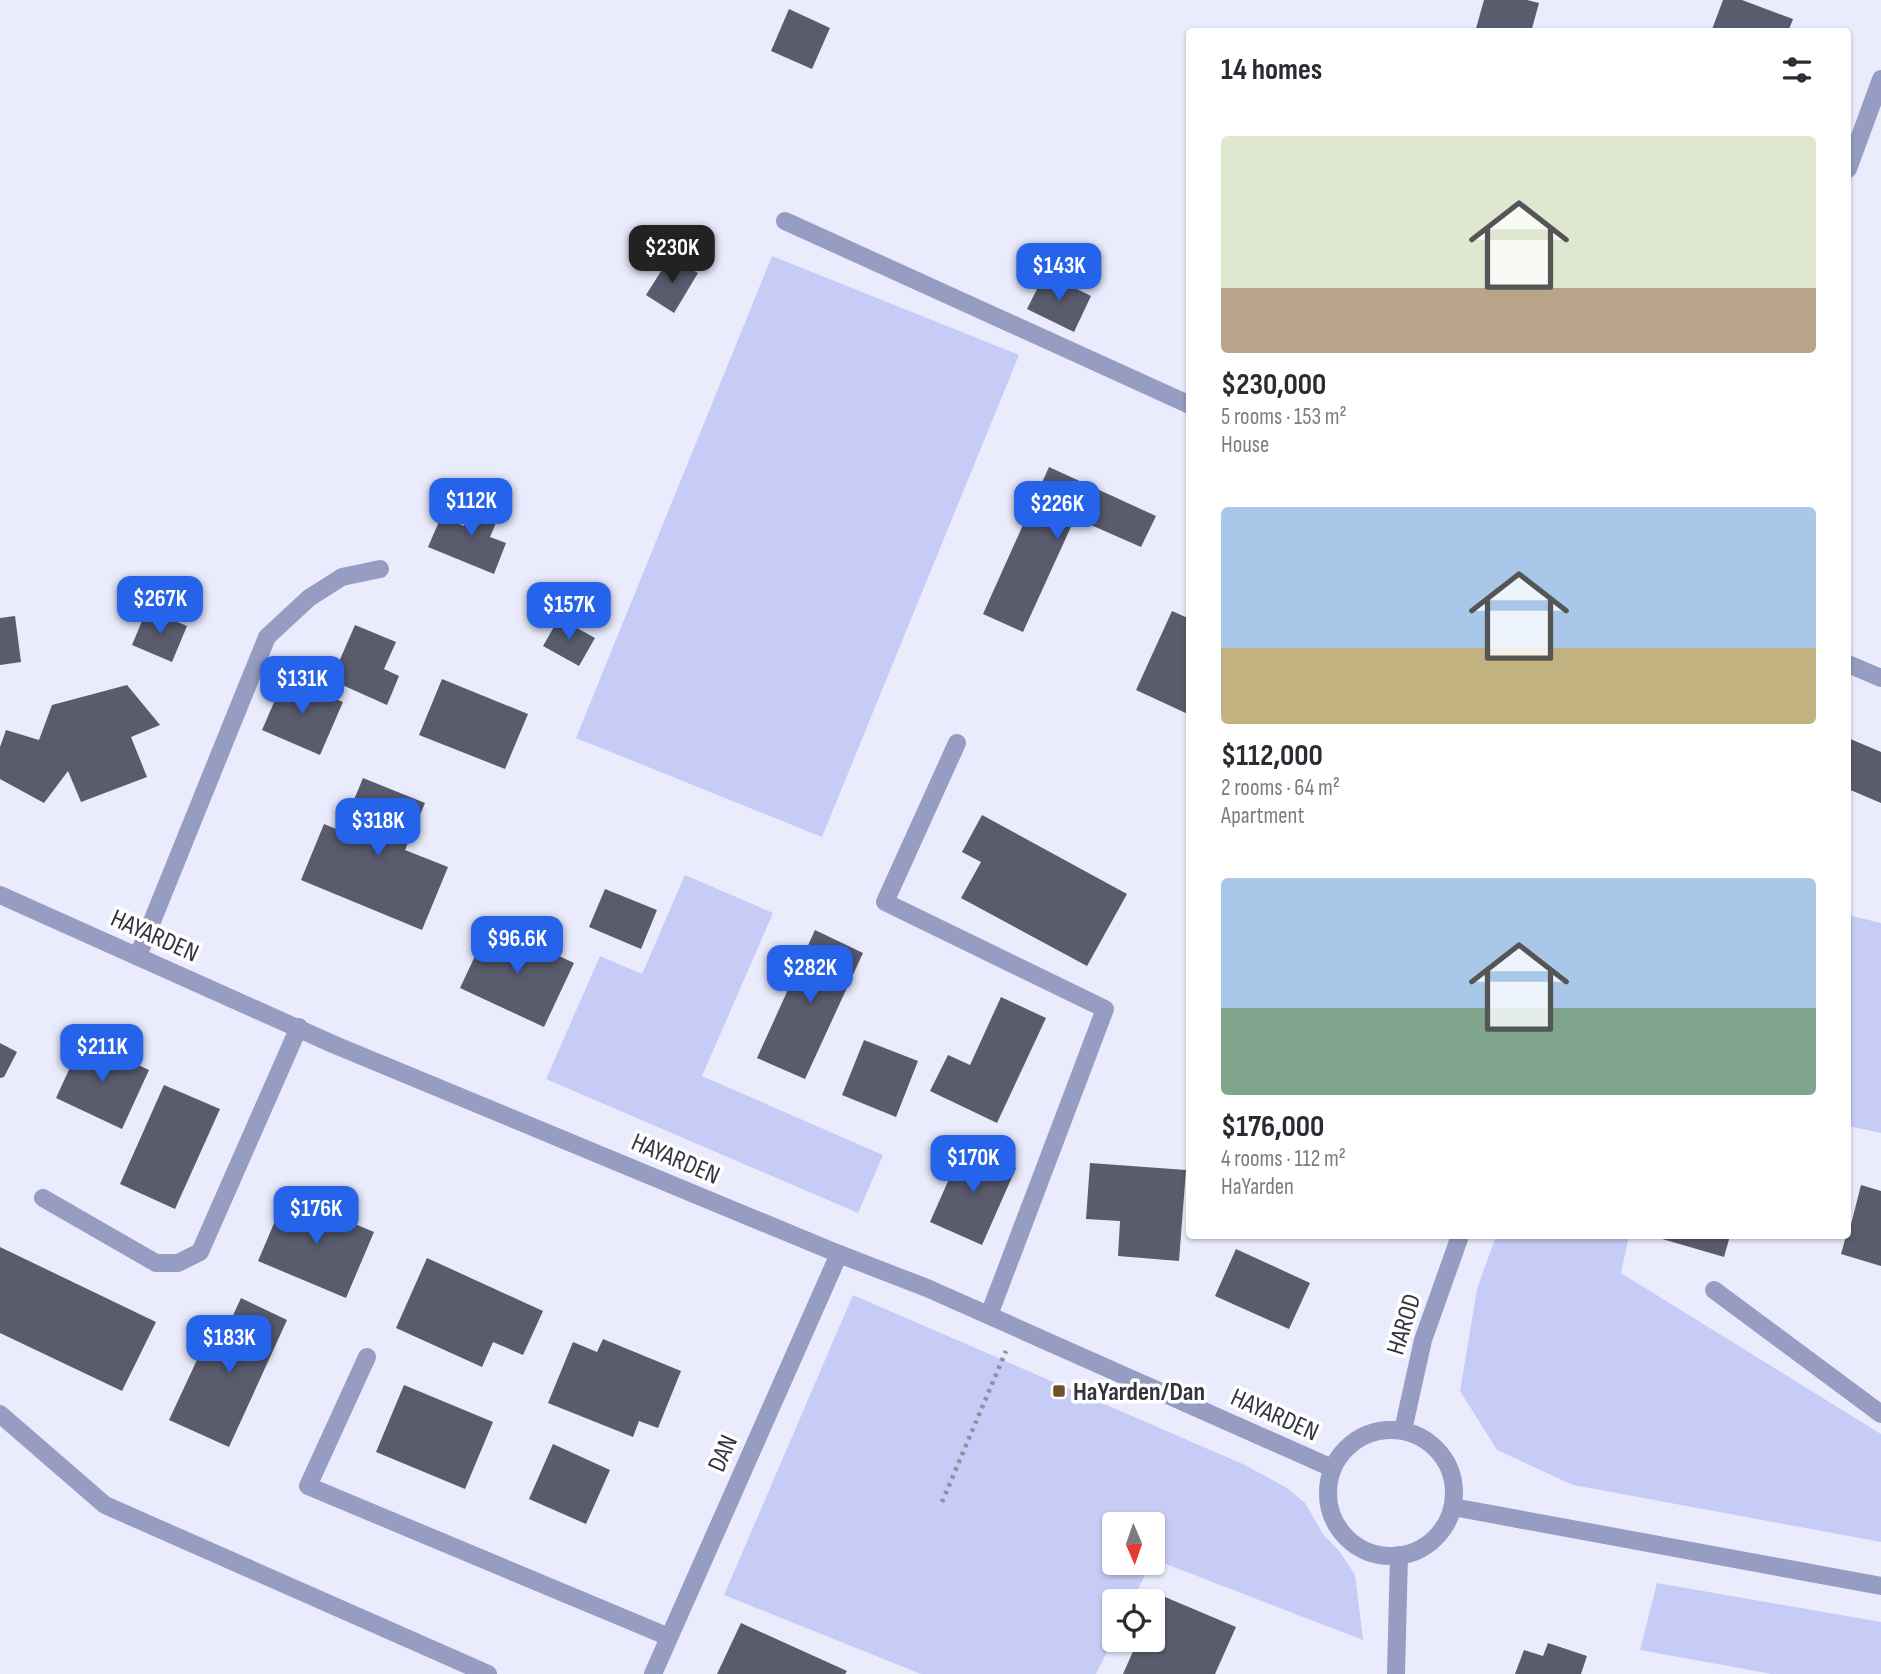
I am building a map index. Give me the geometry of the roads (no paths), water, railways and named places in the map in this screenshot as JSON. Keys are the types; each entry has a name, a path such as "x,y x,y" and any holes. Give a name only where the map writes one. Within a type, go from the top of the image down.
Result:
{"street":[{"path":"1851,162 1881,79"},
{"path":"785,221 1186,403"},
{"path":"138,956 267,637 309,598 342,577 380,569"},
{"path":"1851,665 1881,678"},
{"path":"957,743 885,902 1105,1009 989,1315"},
{"name":"HAYARDEN","path":"0,895 335,1045 927,1288 1332,1468"},
{"path":"43,1198 156,1263 178,1263 200,1252 299,1027"},
{"name":"HAROD","path":"1403,1430 1423,1340 1460,1239"},
{"name":"DAN","path":"653,1674 839,1254"},
{"path":"1714,1290 1881,1414"},
{"path":"367,1357 308,1486 669,1637"},
{"path":"0,1414 105,1505 488,1674"},
{"path":"1381,1430 1403,1430 1422,1437 1438,1450 1450,1467 1455,1487 1453,1507 1446,1525 1433,1540 1417,1550 1399,1555 1379,1555 1361,1549 1346,1538 1328,1505 1328,1486 1332,1468 1344,1450 1361,1436 1381,1430"},
{"path":"1453,1507 1881,1586"},
{"path":"1396,1674 1399,1555"}],"place":[{"name":"HaYarden/Dan","path":"1059,1391"}]}
